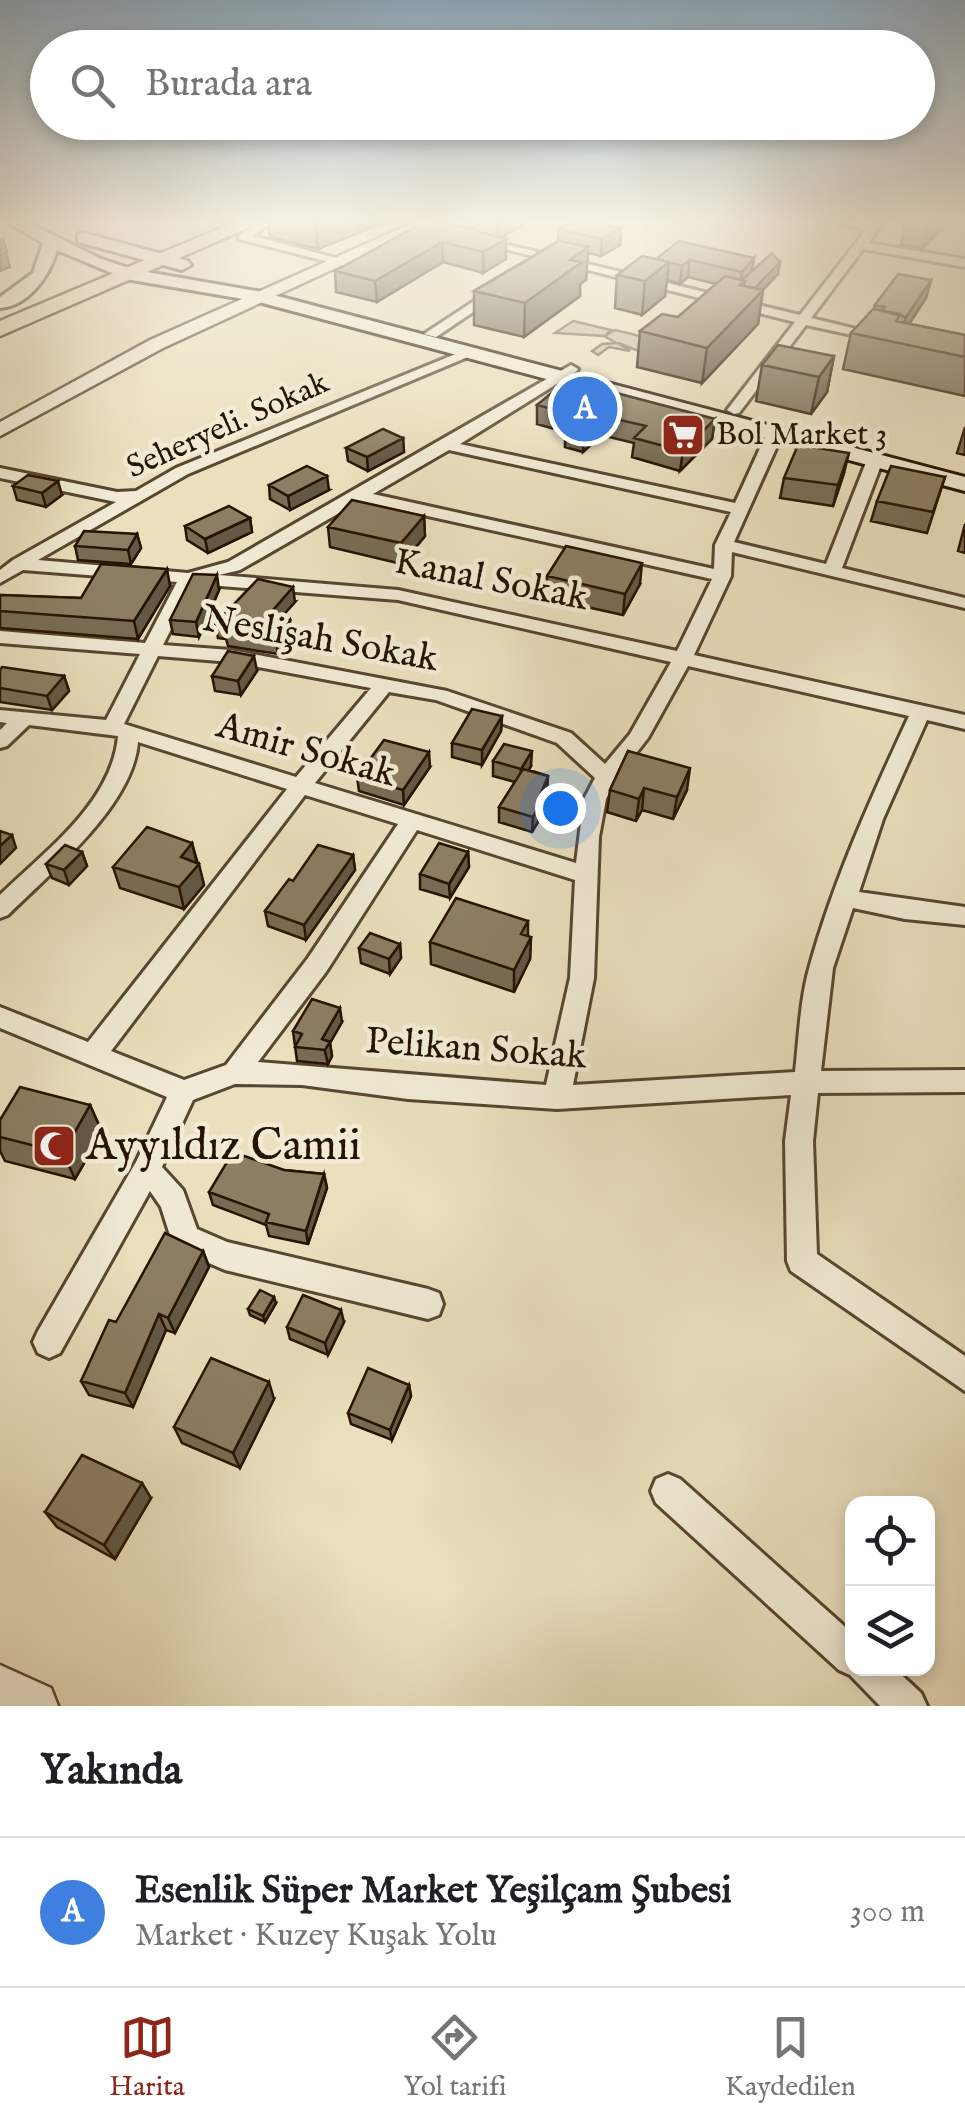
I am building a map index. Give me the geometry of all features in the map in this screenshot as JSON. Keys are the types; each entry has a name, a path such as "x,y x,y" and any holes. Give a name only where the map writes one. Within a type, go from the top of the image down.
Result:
{"highway":[{"path":"0,328 51,302"}],"main road":[{"path":"290,302 468,354 734,410 965,469"},
{"path":"296,302 431,334 774,435 965,484"}],"street":[{"path":"1,428 82,379 248,302"},
{"path":"431,334 481,302"},
{"path":"720,302 898,343"},
{"path":"734,410 816,302"},
{"name":"Seheryeli. Sokak","path":"19,564 182,471 468,354"},
{"path":"0,908 102,802 127,758 120,730 152,648 188,578 234,566 565,374"},
{"path":"557,1097 582,978 595,799 606,777 638,738 683,658 722,576 724,546 738,509 774,435"},
{"path":"446,445 738,509"},
{"path":"833,568 875,460"},
{"path":"0,474 117,497 136,494"},
{"path":"356,495 722,576"},
{"path":"724,546 833,568 965,603"},
{"path":"0,578 19,564"},
{"name":"Kanal Sokak","path":"19,564 398,596 965,722"},
{"name":"Neslişah Sokak","path":"0,637 152,648 386,683 488,708 542,728 580,749 606,777"},
{"path":"90,1057 299,788 386,683"},
{"path":"921,712 843,896 821,968 806,1084 797,1207 802,1261 965,1375"},
{"name":"Amir Sokak","path":"0,716 120,730 587,875"},
{"path":"0,741 23,720"},
{"path":"234,1074 317,966 413,819"},
{"path":"843,896 905,910 965,916"},
{"path":"0,1017 90,1057 184,1092 146,1171 48,1342"},
{"name":"Pelikan Sokak","path":"184,1092 234,1074 302,1074 408,1088 557,1097 965,1080"},
{"path":"146,1171 166,1184 176,1202 184,1238 225,1256 428,1304"},
{"path":"668,1491 845,1650"},
{"path":"875,1676 908,1706"},
{"path":"0,1690 33,1706"}],"shaded area":[{"path":"573,321 611,330 605,336 615,330 661,341 646,354 618,343 630,351 609,347 598,355 592,351 602,344 616,343 604,336 555,333"}],"building":[{"path":"696,302 752,302 707,348 640,331 662,314 678,317"},
{"path":"878,302 916,302 906,317 882,311 885,307 875,305"},
{"path":"873,309 900,314 896,321 965,335 965,357 851,333"},
{"path":"778,345 834,356 819,377 762,365"},
{"path":"567,380 715,419 683,451 634,438 646,426 603,416 584,432 566,427 578,416 537,405"},
{"path":"383,429 403,438 367,457 346,448"},
{"path":"798,445 849,453 838,485 784,478"},
{"path":"307,466 327,476 288,496 269,485"},
{"path":"891,466 945,477 933,512 877,501"},
{"path":"28,475 58,481 42,493 13,486"},
{"path":"352,500 424,516 401,543 328,527"},
{"path":"229,506 250,518 205,539 185,526"},
{"path":"84,531 137,534 128,550 75,546"},
{"path":"566,546 642,563 625,594 547,576"},
{"path":"101,564 167,569 134,621 0,611 0,595 81,598"},
{"path":"193,574 217,575 196,622 170,620"},
{"path":"258,579 293,587 268,616 290,620 276,639 225,632 229,625 215,624"},
{"path":"228,651 254,656 238,681 212,676"},
{"path":"2,667 64,676 47,696 0,688"},
{"path":"472,709 502,716 482,750 452,743"},
{"path":"384,740 429,752 403,790 357,777"},
{"path":"504,744 532,751 521,769 493,761"},
{"path":"628,751 690,768 677,797 644,788 639,799 610,790"},
{"path":"523,769 548,776 533,817 499,807"},
{"path":"147,827 192,843 181,857 199,864 179,887 113,867"},
{"path":"0,831 12,835 0,846"},
{"path":"439,843 468,852 449,884 420,874"},
{"path":"65,845 82,852 64,870 46,864"},
{"path":"318,845 353,855 304,925 265,911 289,879 293,881"},
{"path":"456,898 528,921 521,934 531,937 514,970 430,942"},
{"path":"370,933 400,944 389,959 359,948"},
{"path":"312,999 340,1008 322,1039 330,1042 325,1050 295,1047 302,1034 293,1031"},
{"path":"20,1087 90,1105 63,1153 0,1137 0,1120"},
{"path":"233,1152 284,1170 324,1174 306,1231 266,1222 269,1214 209,1192"},
{"path":"165,1233 203,1251 168,1318 159,1314 125,1393 81,1381 109,1320 116,1322"},
{"path":"260,1290 274,1297 263,1316 248,1309"},
{"path":"303,1295 341,1310 325,1343 287,1327"},
{"path":"211,1358 269,1382 233,1453 174,1427"},
{"path":"368,1368 409,1385 390,1430 348,1413"},
{"path":"82,1455 142,1483 104,1545 45,1512"}],"place":[{"name":"Esenlik Süper Market Yeşilçam Şubesi","path":"585,409"},
{"name":"Bol Market 3","path":"683,435"},
{"name":"Ayyıldız Camii","path":"54,1146"}]}
